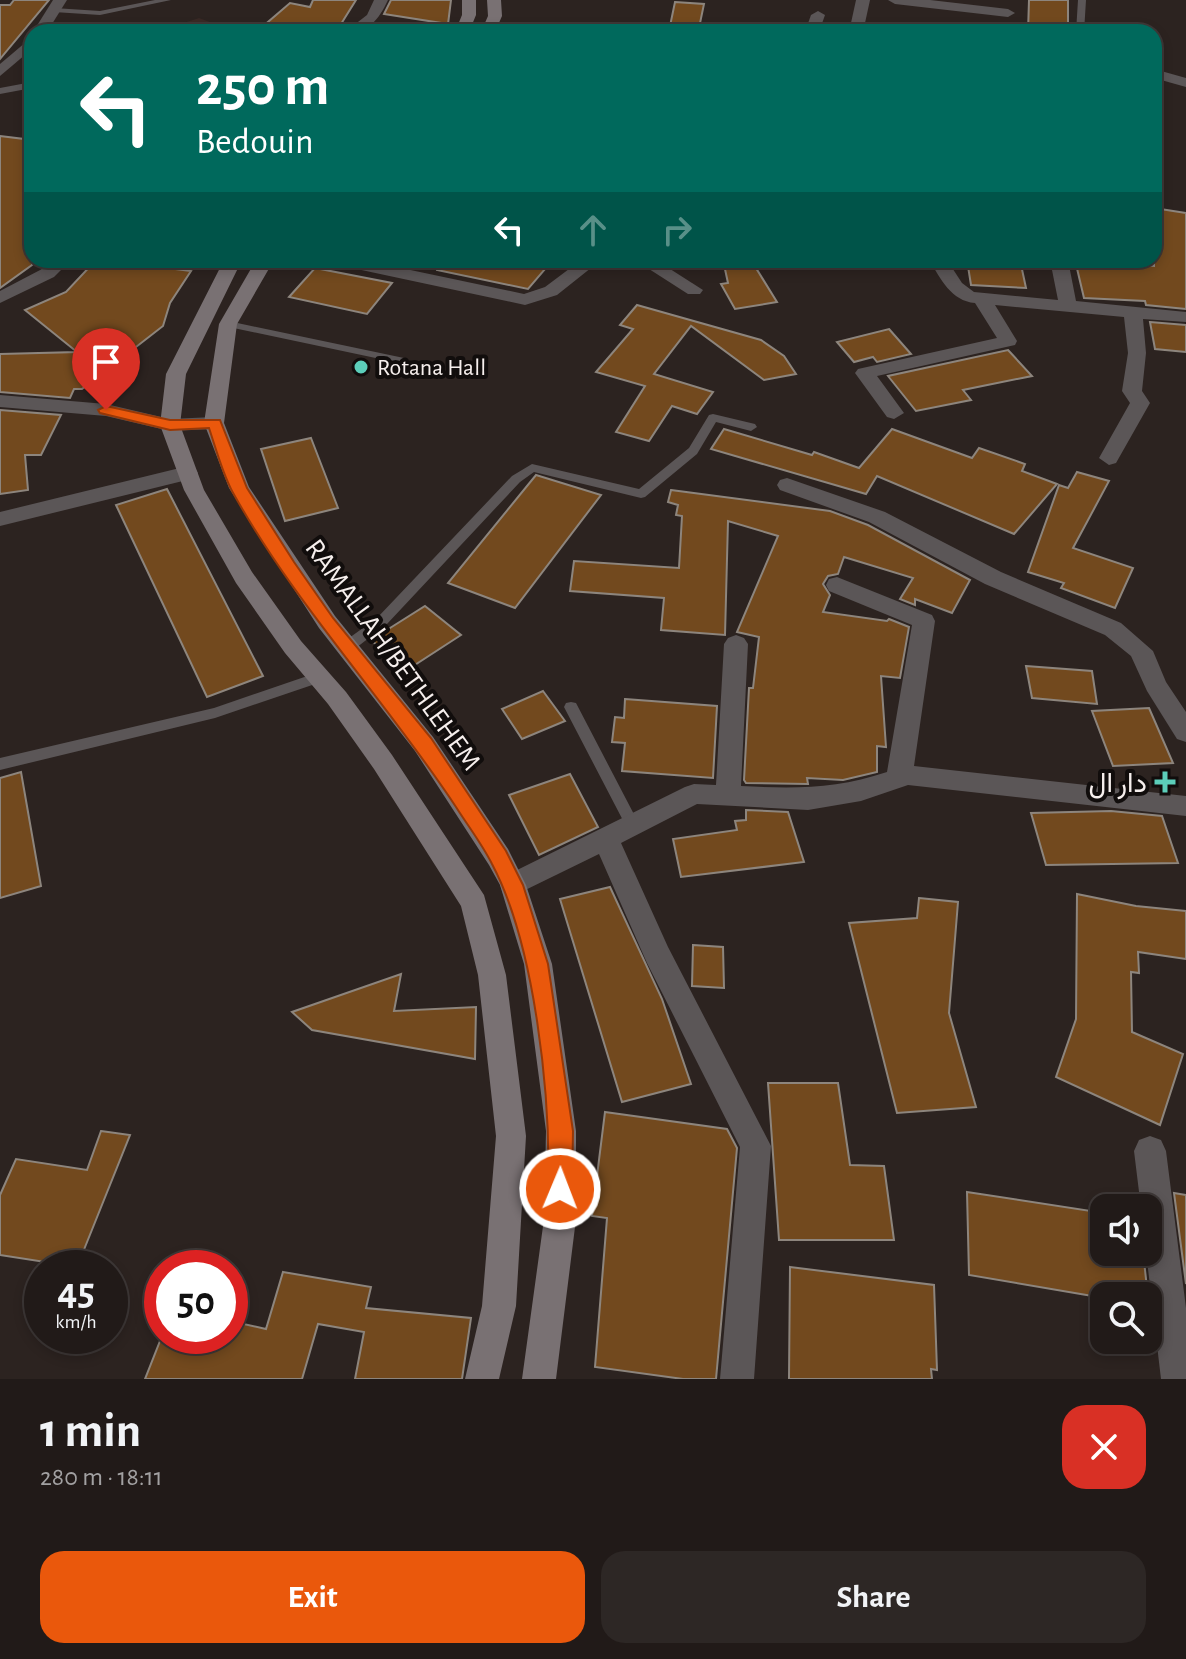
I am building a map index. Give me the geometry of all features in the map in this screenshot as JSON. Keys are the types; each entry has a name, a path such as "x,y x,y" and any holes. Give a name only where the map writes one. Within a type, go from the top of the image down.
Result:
{"main road":[{"path":"465,24 469,0"},
{"path":"492,24 495,16 494,0"},
{"path":"229,268 176,374 170,425 188,473 244,577 293,647 383,762 474,903 492,975 511,1136 499,1306 482,1379"},
{"name":"RAMALLAH/BETHLEHEM","path":"260,268 228,324 214,423 239,488 288,566 424,744 499,857 513,885 538,964 561,1131 560,1219 539,1379"}],"street":[{"path":"363,24 373,17 381,0"},
{"path":"858,24 863,0"},
{"path":"895,0 1008,13"},
{"path":"45,24 57,5"},
{"path":"815,24 818,15"},
{"path":"0,72 24,49"},
{"path":"1162,77 1186,83"},
{"path":"0,298 53,268"},
{"path":"375,268 525,300 551,291 581,268"},
{"path":"657,268 694,290"},
{"path":"943,268 955,287 969,297 1186,317"},
{"path":"1061,268 1068,305"},
{"path":"894,413 865,373 1008,341 982,299"},
{"path":"1109,458 1140,403 1132,391 1137,353 1133,311"},
{"path":"0,401 106,410 170,425 214,423"},
{"path":"0,519 188,473"},
{"path":"787,485 877,517 993,578 1113,629 1141,651 1155,685 1186,732"},
{"path":"837,585 924,621 899,778"},
{"path":"728,796 736,644"},
{"path":"513,885 694,794 808,800 861,791 908,775 1186,806"},
{"path":"606,840 657,954 756,1146 737,1379"},
{"path":"1150,1151 1178,1379"}],"lane":[{"path":"57,5 100,13 167,0"},
{"path":"1080,24 1082,0"},
{"path":"0,91 24,86"},
{"path":"228,324 404,361"},
{"path":"347,647 382,621 516,479 532,468 641,494 693,451 713,418 751,427"},
{"path":"0,764 215,713 319,677"},
{"path":"571,707 633,826"}],"shaded area":[{"path":"199,18 215,24 181,24"}],"building":[{"path":"14,0 49,0 29,24 24,24 24,30 0,59 0,5 10,5"},
{"path":"313,0 356,0 341,24 266,24 290,3 310,7"},
{"path":"391,0 451,0 448,24 384,14"},
{"path":"1029,0 1068,0 1068,24 1028,24"},
{"path":"675,2 704,4 700,24 670,24"},
{"path":"0,136 24,139 24,268 28,268 0,288"},
{"path":"1162,209 1186,213 1186,309 1146,305 1145,301 1084,298 1077,268 1162,268"},
{"path":"88,268 191,271 170,303 163,326 82,389 74,389 70,398 0,392 0,354 77,352 25,310 66,292"},
{"path":"315,268 392,283 367,314 289,297"},
{"path":"437,268 546,268 528,289"},
{"path":"725,268 756,268 777,302 735,309 721,284 728,283"},
{"path":"968,268 1022,268 1026,288 971,285"},
{"path":"637,305 761,340 784,356 796,374 764,380 691,326 654,374 713,392 697,414 672,406 649,441 616,432 645,386 596,372 633,329 620,325"},
{"path":"1150,322 1186,325 1186,352 1155,349"},
{"path":"889,329 911,354 877,362 873,357 854,362 837,342"},
{"path":"1008,350 1032,376 963,390 971,400 916,411 888,376"},
{"path":"0,410 61,415 41,455 25,455 28,490 0,494"},
{"path":"724,429 812,455 814,452 859,468 892,429 972,458 979,448 1025,464 1022,471 1057,484 1014,534 877,476 866,494 711,449"},
{"path":"311,438 338,508 285,521 261,449"},
{"path":"1077,472 1109,481 1073,548 1133,568 1115,608 1061,588 1064,583 1028,572 1059,485 1068,488"},
{"path":"536,475 601,495 515,608 448,583"},
{"path":"167,489 263,676 207,697 116,505"},
{"path":"671,490 830,511 868,525 970,580 952,613 915,599 915,605 900,599 913,578 844,557 838,574 828,576 823,584 830,595 823,612 889,619 909,627 900,678 881,676 886,747 877,746 877,772 843,780 807,778 808,784 746,783 744,780 749,688 753,688 759,637 737,632 778,536 728,521 725,635 661,630 664,598 570,591 574,561 679,568 682,516 676,515 678,505 668,502"},
{"path":"425,606 461,635 407,670 371,640"},
{"path":"1026,666 1092,671 1097,704 1032,698"},
{"path":"543,691 565,721 522,739 502,709"},
{"path":"625,699 717,706 713,778 622,771 625,743 612,742 615,717 624,718"},
{"path":"1149,708 1173,763 1113,766 1092,711"},
{"path":"21,772 41,886 0,898 0,778"},
{"path":"570,774 598,827 539,855 509,795"},
{"path":"746,810 788,812 804,862 681,877 673,839 737,830 735,821 746,820"},
{"path":"1111,811 1162,816 1178,863 1046,865 1031,813"},
{"path":"610,887 662,999 691,1084 622,1102 560,899"},
{"path":"1077,894 1136,906 1186,911 1186,959 1138,952 1139,973 1131,972 1132,1032 1183,1054 1160,1125 1056,1077 1076,1019"},
{"path":"919,898 958,902 949,1013 976,1107 897,1113 849,923 917,918"},
{"path":"693,945 723,947 724,988 692,986"},
{"path":"401,974 394,1011 476,1007 475,1059 312,1030 292,1012"},
{"path":"768,1083 838,1083 850,1165 884,1166 894,1240 779,1240"},
{"path":"605,1112 727,1129 737,1148 716,1379 683,1379 595,1367 607,1218 592,1216"},
{"path":"101,1131 130,1135 84,1250 24,1250 24,1259 0,1255 0,1195 16,1159 87,1170"},
{"path":"967,1192 1090,1211 1090,1266 1145,1266 1146,1282 1090,1282 1090,1296 969,1275"},
{"path":"1174,1193 1186,1195 1186,1284"},
{"path":"790,1267 934,1285 937,1370 931,1369 932,1379 789,1379"},
{"path":"283,1272 371,1287 366,1308 471,1318 462,1379 355,1379 364,1332 318,1324 302,1379 145,1379 155,1354 248,1354 248,1325 266,1329"}],"place":[{"name":"Rotana Hall","path":"361,367"},
{"name":"دار ال","path":"1165,782"}],"route":[{"path":"106,410 170,425 214,423 239,488 288,566 327,622 424,744 499,857 513,885 538,964 561,1131 560,1189"}]}
